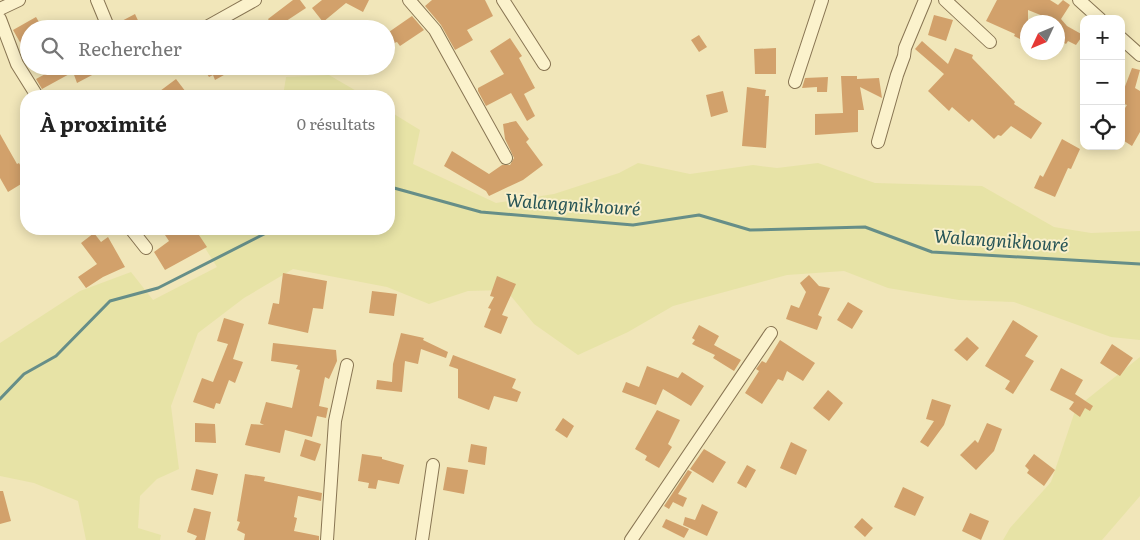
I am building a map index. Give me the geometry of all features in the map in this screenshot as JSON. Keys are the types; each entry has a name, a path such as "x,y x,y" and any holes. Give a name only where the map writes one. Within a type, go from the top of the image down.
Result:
{"street":[{"path":"0,9 19,0"},
{"path":"97,0 105,20"},
{"path":"219,20 256,0"},
{"path":"409,0 435,30 506,158"},
{"path":"503,0 544,64"},
{"path":"795,82 822,0"},
{"path":"878,142 904,56 904,48 925,0"},
{"path":"945,0 990,42"},
{"path":"1079,0 1097,10"},
{"path":"0,19 20,69"},
{"path":"1125,41 1140,54"},
{"path":"24,75 33,90"},
{"path":"136,235 146,248"},
{"path":"631,540 771,333"},
{"path":"328,540 335,421 347,365"},
{"path":"422,540 433,465"}],"shaded area":[{"path":"329,75 355,90 284,90 286,77"},
{"path":"395,115 420,130 413,164 496,203 554,194 619,173 638,163 690,174 753,165 777,168 818,163 875,183 982,186 1054,227 1091,233 1140,231 1140,340 1111,337 1014,302 959,300 888,288 844,271 787,275 673,306 628,332 578,355 534,324 506,290 468,291 429,304 387,287 293,269 244,298 198,333 171,406 179,469 157,479 140,496 138,528 161,535 160,540 86,540 78,501 34,483 0,476 0,343 80,291 131,272 153,300 217,267 197,235 395,235"},
{"path":"1140,357 1140,496 1102,540 1003,540 1010,528 1051,482 1076,408"}],"building":[{"path":"293,0 300,0 306,8 288,20 268,19"},
{"path":"322,0 369,0 363,12 346,3 325,20 321,20 312,8"},
{"path":"432,0 485,0 493,16 467,30 473,40 455,50 441,25 425,6"},
{"path":"997,0 1050,0 1058,5 1063,0 1070,5 1064,15 1040,15 1028,10 1028,15 1020,15 1020,39 1014,36 1015,34 986,21"},
{"path":"135,14 138,20 124,20"},
{"path":"934,15 953,20 946,41 928,35"},
{"path":"412,16 424,30 400,46 397,42 395,43 395,28"},
{"path":"1065,24 1080,33 1080,39 1076,45 1068,41 1066,44"},
{"path":"20,26 20,42 13,30"},
{"path":"699,35 707,47 699,52 691,40"},
{"path":"510,38 522,56 519,58 535,88 524,94 535,116 527,121 511,93 486,106 478,91 478,88 504,74 490,51"},
{"path":"922,41 948,64 955,48 973,55 972,58 1015,102 1014,104 1042,123 1031,139 1011,126 1001,136 998,135 994,139 972,119 969,122 952,107 949,111 928,91 944,74 915,49"},
{"path":"776,48 776,74 755,74 754,49"},
{"path":"1132,68 1140,70 1135,88 1140,91 1140,132 1132,146 1125,142 1125,108 1127,105 1125,104 1125,86"},
{"path":"43,75 68,75 42,89 36,79"},
{"path":"74,75 92,75 77,83"},
{"path":"213,75 224,75 215,80"},
{"path":"841,76 857,76 857,79 879,78 882,98 860,87 864,110 858,110 858,132 815,135 815,114 843,113"},
{"path":"828,77 827,92 817,92 817,87 802,88 805,78"},
{"path":"176,79 184,90 161,90"},
{"path":"747,87 766,90 765,96 769,96 766,148 742,146"},
{"path":"723,91 728,112 711,117 706,95"},
{"path":"516,121 529,139 526,142 543,165 523,180 489,196 486,191 444,166 452,151 489,174 502,165 510,165 514,158 505,139 503,124"},
{"path":"0,134 17,164 19,163 20,165 20,185 8,192 0,178"},
{"path":"1062,139 1080,149 1071,169 1068,168 1055,197 1034,188 1040,175 1043,177"},
{"path":"91,235 96,235 101,242 108,237 125,267 103,277 86,288 78,277 97,264 81,243"},
{"path":"165,235 199,235 207,247 165,270 154,252 169,241"},
{"path":"283,273 327,281 323,309 313,308 308,333 268,324 273,303 279,304"},
{"path":"809,275 819,286 830,288 818,315 822,317 817,330 786,319 791,305 799,308 806,292 800,283"},
{"path":"497,276 516,284 502,315 508,317 501,334 484,327 491,309 488,308 494,297 490,296"},
{"path":"372,291 397,294 394,316 369,313"},
{"path":"848,302 863,311 852,329 837,320"},
{"path":"224,318 244,324 233,359 243,362 235,383 229,380 220,404 216,403 214,409 193,402 202,378 213,382 228,344 217,341"},
{"path":"1013,320 1038,336 1025,356 1034,361 1013,394 1005,389 1010,381 985,366"},
{"path":"699,325 719,336 714,345 741,360 734,371 713,358 715,355 692,344 695,340 692,338"},
{"path":"401,333 424,338 423,340 448,352 446,358 421,349 418,364 405,361 402,392 376,389 377,380 392,382 393,364"},
{"path":"967,337 979,348 967,361 954,350"},
{"path":"780,340 815,363 803,381 787,371 783,381 778,379 762,404 745,393 759,371 756,369 762,361 766,363"},
{"path":"273,343 336,350 337,361 329,379 325,377 319,406 328,408 326,418 317,416 312,437 285,430 280,453 245,445 251,424 264,425 260,423 266,402 292,408 300,370 296,369 298,365 271,361"},
{"path":"1112,344 1133,358 1120,376 1100,363"},
{"path":"453,355 516,379 512,388 521,392 517,402 494,396 489,410 458,398 458,369 449,366"},
{"path":"647,366 678,378 682,372 704,386 691,406 663,389 656,405 622,392 626,382 639,387"},
{"path":"1061,368 1083,380 1075,394 1093,406 1090,411 1085,408 1080,417 1069,409 1074,402 1050,390"},
{"path":"828,390 843,403 829,421 813,408"},
{"path":"932,399 951,405 944,425 928,447 920,442 934,421 926,419"},
{"path":"657,410 680,420 668,444 672,447 659,468 645,460 647,456 635,449"},
{"path":"563,418 574,426 567,438 555,430"},
{"path":"195,423 215,424 216,443 195,442"},
{"path":"987,423 1002,429 994,451 976,470 960,455 975,440 978,443"},
{"path":"305,439 321,444 315,461 300,456"},
{"path":"791,442 807,450 796,475 780,468"},
{"path":"471,444 487,447 485,465 468,462"},
{"path":"704,449 726,462 713,483 690,469"},
{"path":"362,454 382,457 382,459 404,465 399,484 378,480 376,489 368,488 369,483 358,481"},
{"path":"1034,454 1055,470 1044,486 1027,473 1029,470 1025,466"},
{"path":"747,465 756,470 746,488 737,483"},
{"path":"447,467 468,470 464,494 443,490"},
{"path":"196,469 218,474 213,495 191,490"},
{"path":"688,470 692,472 678,494 687,498 683,507 673,502 669,509 664,506"},
{"path":"245,474 265,477 264,481 322,493 321,501 298,496 294,517 297,518 294,531 319,536 319,540 244,540 245,534 237,530 240,522 237,521"},
{"path":"903,487 924,497 915,516 894,507"},
{"path":"0,491 3,491 11,521 0,524"},
{"path":"702,504 718,512 707,536 683,525 685,517 695,520"},
{"path":"194,508 211,512 205,540 195,540 197,536 187,532"},
{"path":"970,513 989,521 981,540 962,531"},
{"path":"862,518 873,528 865,537 854,527"},
{"path":"666,519 689,529 684,538 662,527"}],"waterway":[{"name":"Walangnikhouré","path":"395,188 481,212 633,225 699,215 750,230 865,227 932,252 1140,264"},
{"name":"Walangnikhouré","path":"0,399 24,374 56,356 110,301 158,288 262,235"}]}
